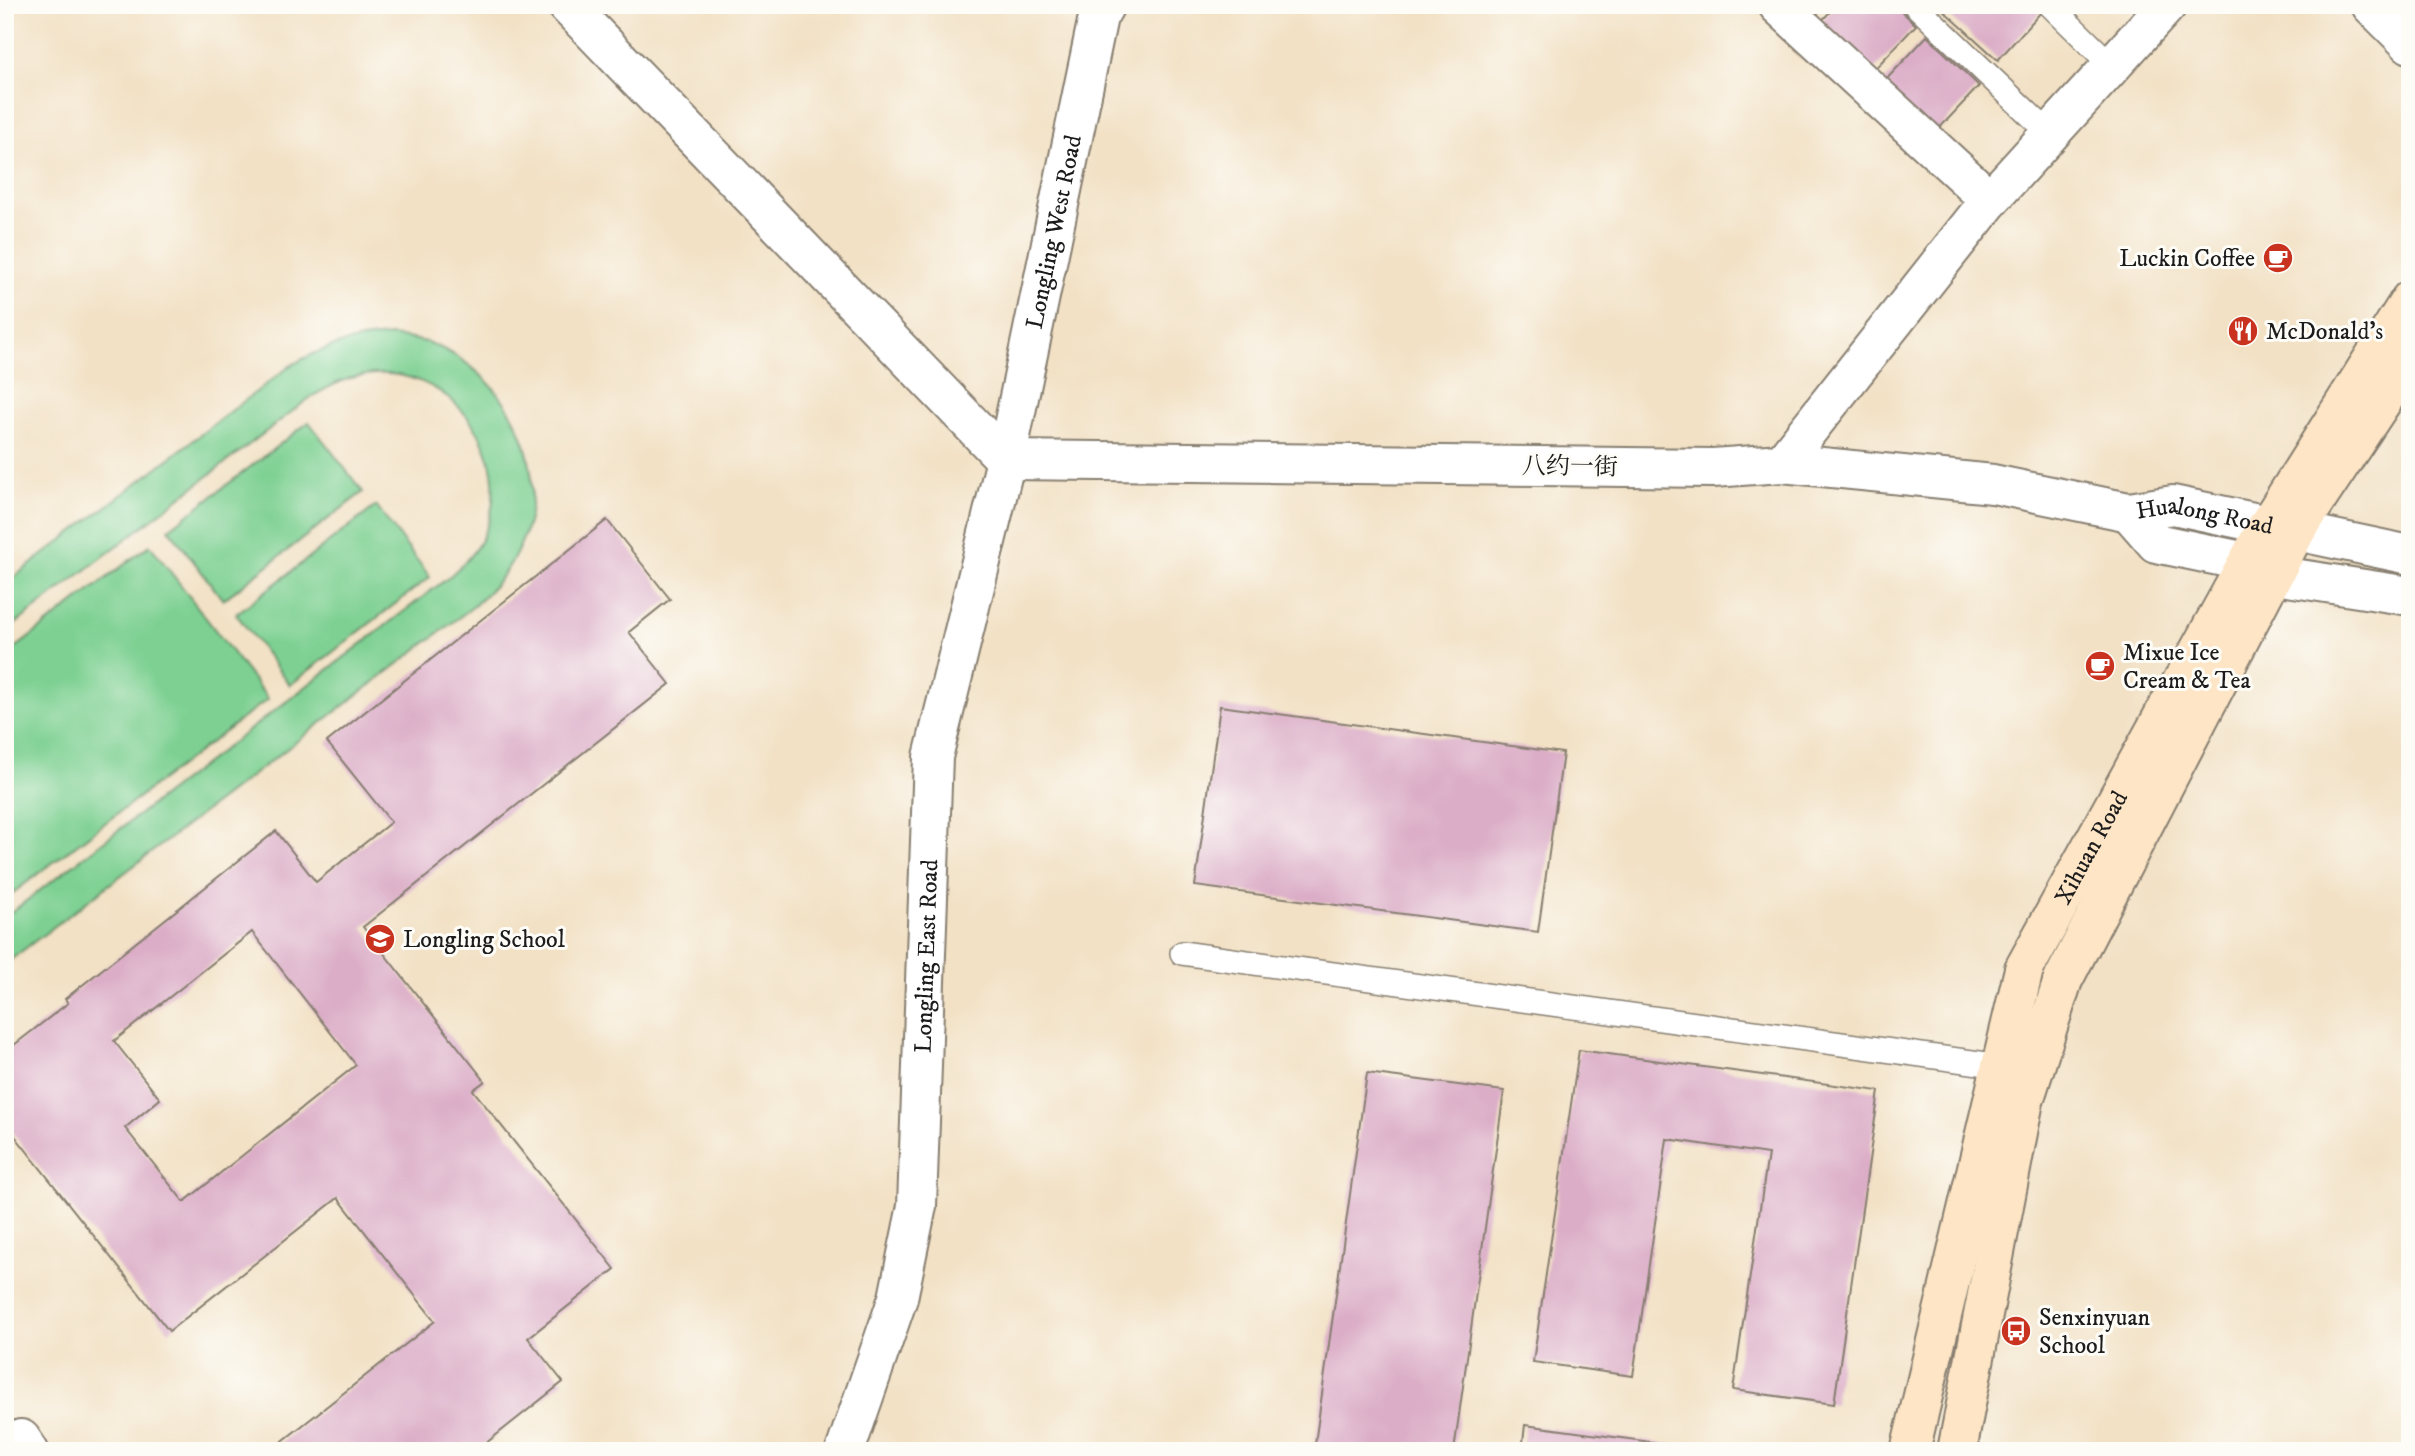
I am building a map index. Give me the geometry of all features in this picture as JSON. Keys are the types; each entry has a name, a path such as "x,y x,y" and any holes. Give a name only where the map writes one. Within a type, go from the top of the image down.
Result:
{"main road":[{"name":"Xihuan Road","path":"1909,1451 2024,969 2260,569 2410,300"},
{"name":"Xihuan Road","path":"2282,528 2410,359"},
{"name":"Xihuan Road","path":"1957,1451 2024,1101 2063,980 2260,569"}],"street":[{"path":"567,5 1006,460"},
{"name":"Longling West Road","path":"1006,460 1076,111 1098,18 1105,5"},
{"path":"1778,5 1990,200"},
{"path":"1782,463 1990,200 2167,5"},
{"path":"2371,5 2410,44"},
{"name":"八约一街","path":"1006,460 1713,468 1782,463 1993,484 2129,512"},
{"name":"Longling East Road","path":"845,1451 898,1298 916,1206 933,757 1006,460"},
{"name":"Hualong Road","path":"2129,512 2173,505 2410,555"},
{"name":"Hualong Road","path":"2129,512 2156,543 2260,569 2410,596"}],"lane":[{"path":"1915,5 2050,134"},
{"path":"2050,5 2112,66"},
{"path":"1182,953 2001,1066"}],"green space":[{"path":"392,336 429,343 458,357 483,377 504,401 519,429 529,459 532,490 528,521 513,560 498,581 474,606 5,964 5,917 449,577 463,563 483,536 492,505 492,475 484,445 469,419 448,398 422,382 392,374 353,377 311,397 5,632 5,584 290,366 339,344"},
{"path":"309,422 363,492 223,600 169,529"},
{"path":"376,506 430,577 290,685 236,614"},
{"path":"150,545 268,699 5,899 5,656"}],"building":[{"path":"1836,5 1895,5 1916,25 1870,74 1818,25"},
{"path":"1949,5 2038,5 2043,10 1998,60 1944,11"},
{"path":"1927,36 1979,86 1933,135 1881,85"},
{"path":"607,520 670,599 629,632 670,684 363,927 485,1081 473,1090 615,1269 528,1338 563,1382 476,1451 270,1451 435,1321 338,1198 169,1331 7,1126 5,1127 5,1052 68,1003 65,999 276,831 316,882 391,822 327,742","holes":["252,932 356,1065 184,1202 125,1128 160,1099 114,1041"]},
{"path":"1220,706 1563,753 1538,932 1195,886"},
{"path":"1579,1050 1879,1091 1834,1404 1733,1390 1768,1154 1667,1139 1633,1376 1533,1362"},
{"path":"1367,1073 1504,1091 1454,1451 1314,1451"},
{"path":"1525,1425 1703,1449 1522,1451"}],"place":[{"name":"Luckin Coffee","path":"2278,258"},
{"name":"McDonald's","path":"2243,331"},
{"name":"Mixue Ice Cream & Tea","path":"2100,666"},
{"name":"Longling School","path":"380,939"},
{"name":"Senxinyuan School","path":"2016,1331"}]}
